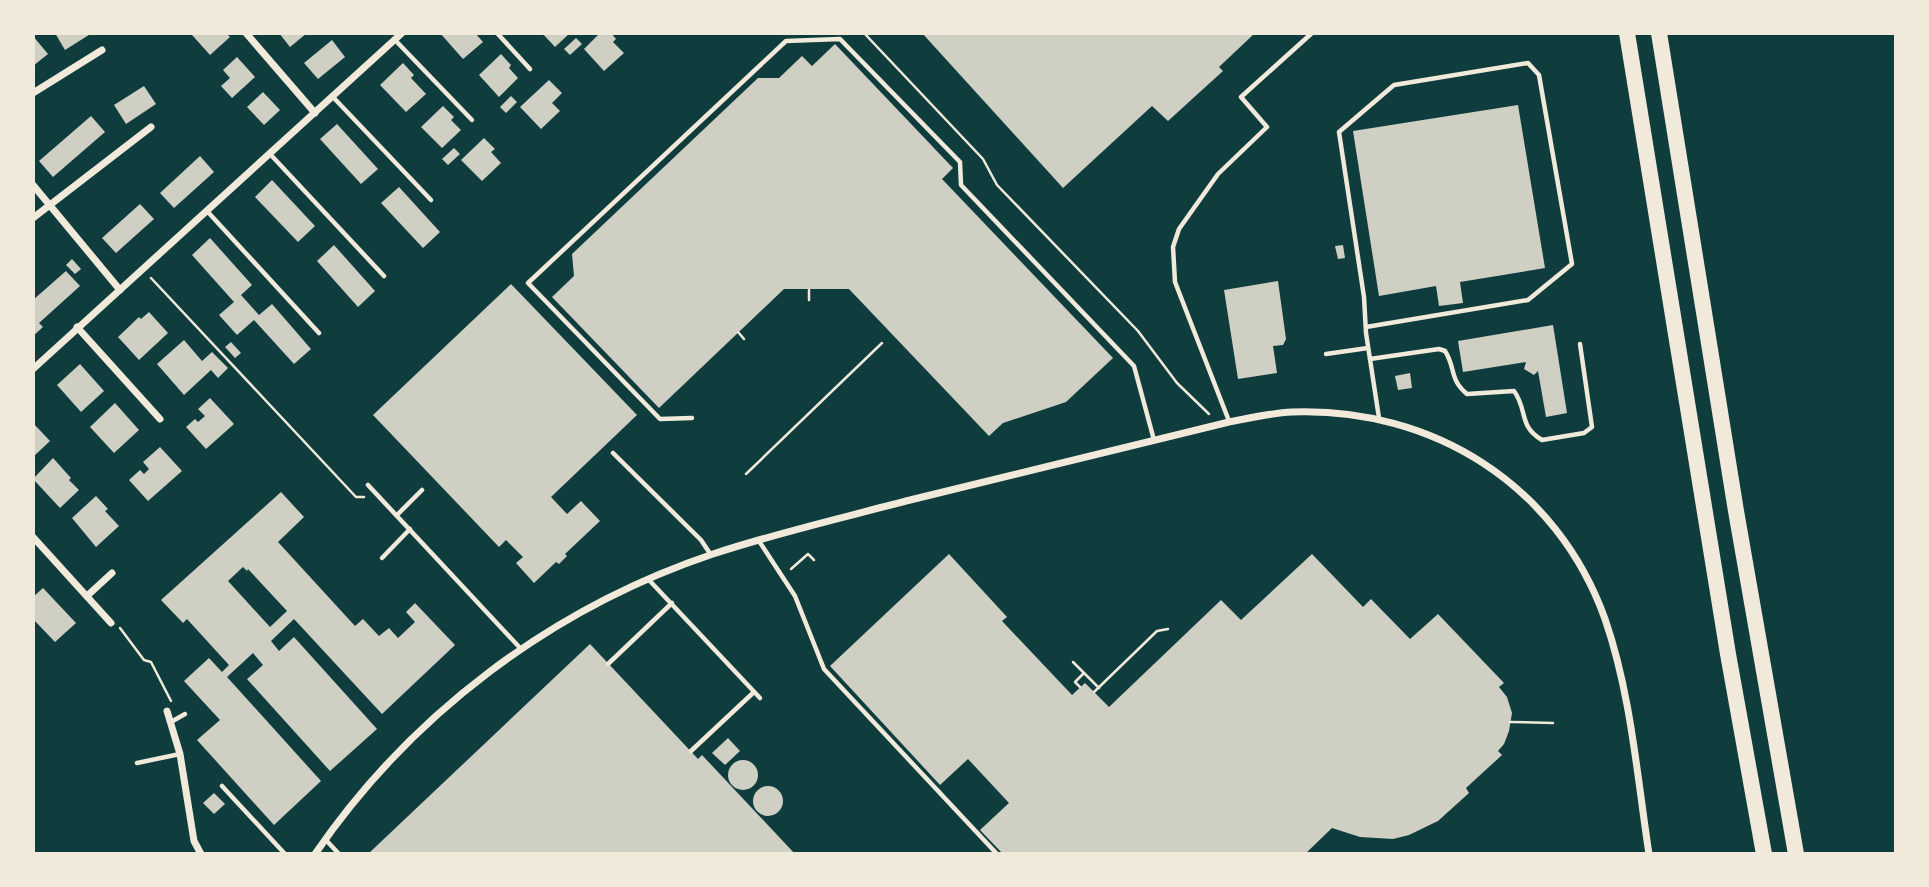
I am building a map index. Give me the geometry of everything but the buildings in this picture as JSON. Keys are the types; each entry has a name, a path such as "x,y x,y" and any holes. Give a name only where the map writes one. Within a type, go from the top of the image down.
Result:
{"highway":[{"path":"1627,33 1728,654 1764,854"},
{"path":"1659,33 1731,484 1796,854"}],"street":[{"path":"246,33 315,113"},
{"path":"33,369 402,33"},
{"path":"33,93 103,50"},
{"path":"33,218 151,127"},
{"path":"33,185 120,290"},
{"path":"77,327 160,419"},
{"path":"315,854 351,804 408,741 477,681 521,649 587,609 649,580 711,555 758,540 1154,440 1271,413 1324,412 1379,418 1432,435 1476,458 1528,498 1561,535 1589,582 1612,640 1622,684 1649,854"},
{"path":"33,537 111,624"},
{"path":"87,596 112,573"},
{"path":"167,711 180,754 194,841 201,854"}],"lane":[{"path":"497,33 530,69"},
{"path":"1229,422 1175,282 1173,247 1179,229 1218,174 1267,127 1241,97 1312,33"},
{"path":"692,418 660,419 528,283 786,41 841,39 960,162 961,185 1134,366 1154,440"},
{"path":"395,40 472,120"},
{"path":"1366,327 1528,300 1572,264 1539,75 1528,63 1394,85 1339,132 1364,297 1366,327 1368,348 1379,418"},
{"path":"332,96 431,200"},
{"path":"270,154 384,276"},
{"path":"206,211 319,333"},
{"path":"1370,359 1439,349 1445,351 1455,383 1467,394 1514,391 1520,400 1525,424 1530,433 1542,440 1584,433 1592,427 1580,344"},
{"path":"1326,354 1368,348"},
{"path":"613,453 701,540 711,555"},
{"path":"368,485 521,649"},
{"path":"397,515 422,490"},
{"path":"382,558 411,529"},
{"path":"758,540 795,596 824,669 997,854"},
{"path":"649,580 760,698"},
{"path":"608,664 671,603"},
{"path":"691,751 754,692"},
{"path":"171,722 184,714"},
{"path":"724,720 731,726"},
{"path":"136,763 180,754"},
{"path":"222,786 285,854"},
{"path":"325,839 339,854"}],"path":[{"path":"864,33 983,159 997,185 1138,331 1177,383 1220,424"},
{"path":"143,269 356,497 378,496"},
{"path":"809,290 809,300"},
{"path":"738,332 744,338"},
{"path":"746,474 882,343"},
{"path":"782,576 808,554 814,560"},
{"path":"111,624 116,624 144,660 151,662 172,700 167,711"},
{"path":"1094,692 1157,631 1168,629"},
{"path":"1073,662 1098,688"},
{"path":"1080,687 1075,682 1084,673"},
{"path":"1510,722 1553,723"}]}
